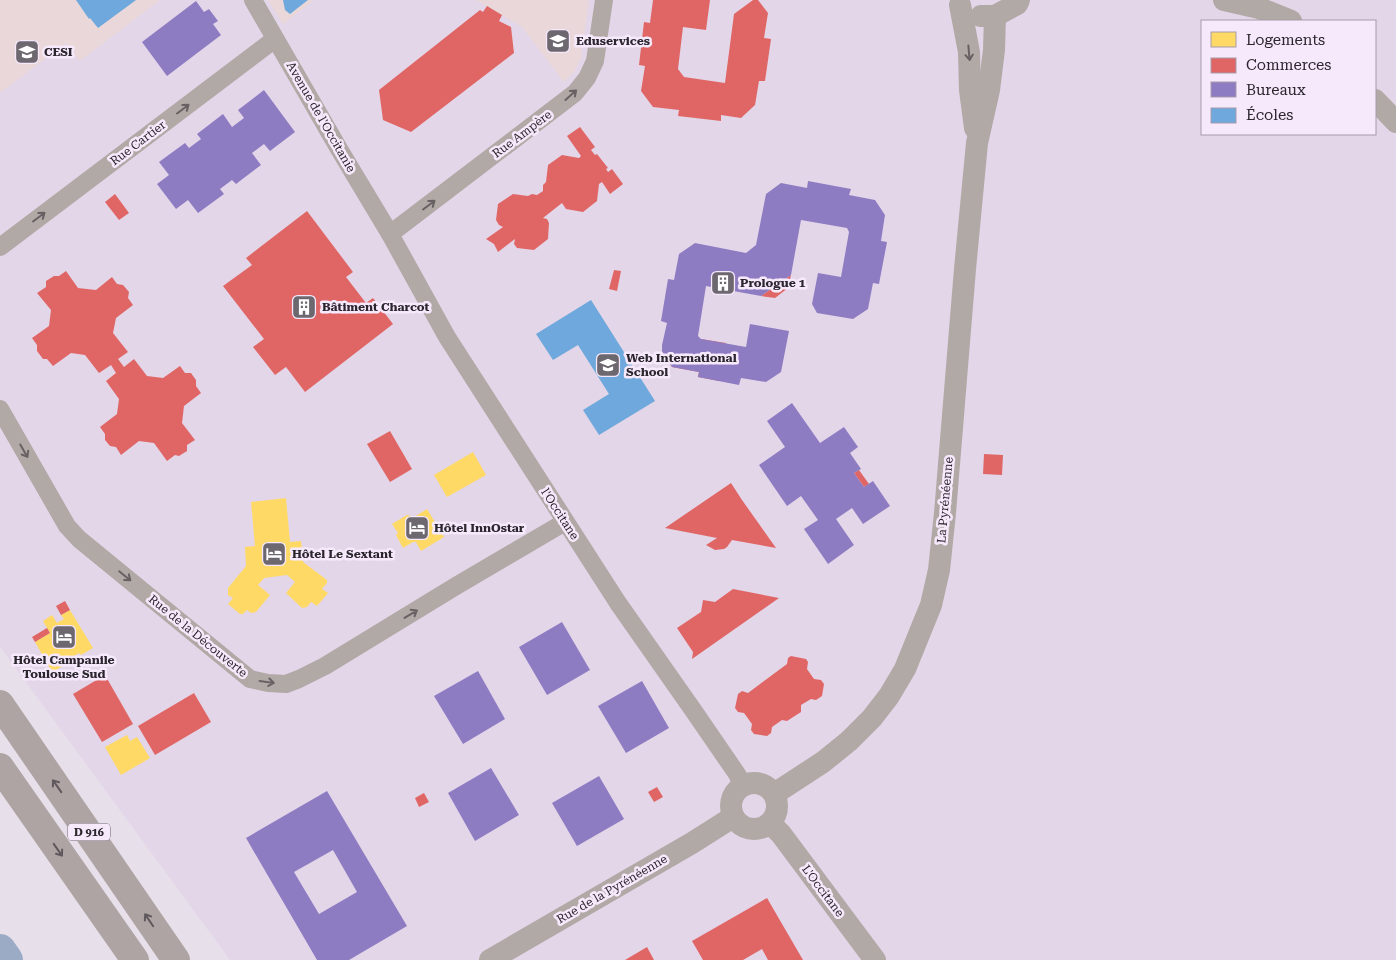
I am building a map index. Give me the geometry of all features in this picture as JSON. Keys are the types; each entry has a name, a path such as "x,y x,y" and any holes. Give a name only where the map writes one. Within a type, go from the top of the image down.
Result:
{"highway":[{"name":"D 916","path":"0,704 176,960"},
{"name":"D 916","path":"0,767 134,960"}],"street":[{"name":"Avenue de l'Occitanie","path":"254,0 338,149 390,234"},
{"name":"Rue Ampère","path":"390,234 575,93 587,78 595,61 604,0"},
{"path":"957,3 970,13 982,16 995,16 1016,4 1019,0"},
{"path":"1224,0 1259,8 1289,20"},
{"path":"957,3 970,52 970,90 977,143"},
{"path":"977,143 989,90 994,50 995,16"},
{"name":"Rue Cartier","path":"0,246 275,39"},
{"path":"1376,101 1396,122"},
{"name":"La Pyrénéenne","path":"774,794 823,762 849,742 872,718 889,696 905,670 931,605 938,570 945,513 977,143"},
{"name":"l'Occitane","path":"390,234 447,337 565,522 618,604 737,774 743,786"},
{"name":"Rue de la Découverte","path":"0,409 67,526 79,539 250,679 268,683 286,684 325,666 565,522"},
{"path":"749,783 757,783 764,785 774,794 777,802 775,817 764,828 750,830 737,823 733,817 730,810 732,796 743,786 749,783"},
{"name":"Rue de la Pyrénéenne","path":"490,960 518,953 733,817"},
{"name":"L'Occitane","path":"770,823 781,834 875,960"}],"shaded area":[{"path":"0,0 1396,0 1396,960 230,960 0,647"},
{"name":"CESI","path":"0,0 160,0 80,61 66,43 0,93"},
{"path":"268,0 314,0 283,24"},
{"name":"Eduservices","path":"476,0 589,0 581,58 574,72 564,82 522,27"}],"building: Logements":[{"path":"473,452 486,475 447,497 434,475"},
{"name":"Hôtel Le Sextant","path":"286,498 290,542 301,541 303,562 327,580 322,589 328,593 317,606 311,602 307,607 302,608 286,593 295,582 287,575 264,578 258,585 270,595 256,612 251,613 247,610 240,614 228,604 233,598 228,595 228,588 246,566 245,547 255,546 251,502"},
{"name":"Hôtel InnOstar","path":"427,509 444,537 421,551 416,542 403,548 396,535 398,533 392,524 407,515 417,517"},
{"name":"Hôtel Campanile Toulouse Sud","path":"70,610 93,648 81,655 79,653 71,658 72,661 52,672 35,642 50,633 43,621 52,615 57,623 64,619 61,615"},
{"path":"127,735 130,741 137,737 150,758 121,775 105,747"}],"building: Commerces":[{"path":"653,0 710,0 706,30 683,27 678,69 684,77 725,83 734,14 753,0 758,0 768,13 764,38 771,39 765,81 759,81 755,105 741,118 721,115 721,121 678,116 679,110 653,107 641,91 645,66 639,65 644,22 650,23"},
{"path":"487,6 502,15 499,21 511,27 514,53 411,132 383,120 379,90 480,10 483,12"},
{"path":"580,127 595,147 591,150 595,155 597,154 608,168 606,169 608,172 612,169 623,184 610,194 602,182 599,184 597,201 583,212 566,209 562,203 543,218 547,219 549,223 548,239 534,250 517,248 514,244 515,239 498,252 494,244 486,239 503,227 496,220 498,204 513,194 537,195 543,191 548,165 562,155 579,158 581,156 567,136"},
{"path":"115,194 129,213 119,220 105,202"},
{"name":"Bâtiment Charcot","path":"307,211 353,272 346,277 366,303 373,298 393,324 305,392 286,367 275,375 253,347 264,339 223,286 252,265 246,258"},
{"path":"614,270 621,271 617,291 609,289"},
{"path":"66,271 78,288 96,290 112,277 117,284 123,285 129,292 128,298 133,305 116,318 113,333 128,352 118,359 124,367 134,359 147,376 163,378 180,366 185,373 191,373 196,380 196,386 201,393 184,406 182,423 195,440 187,445 187,451 179,456 175,455 167,461 154,443 139,441 121,455 116,447 110,446 105,440 105,434 100,427 117,414 119,399 106,381 116,373 111,365 99,373 85,355 71,353 53,366 47,359 43,359 37,351 37,345 32,338 49,326 51,310 37,293 46,287 46,281"},
{"path":"791,275 788,288 775,298 761,296"},
{"path":"701,339 726,343 719,381 698,377 699,372 672,367 662,351 662,345 698,352"},
{"path":"390,431 412,469 390,482 367,444"},
{"path":"984,454 1003,455 1002,475 983,474"},
{"path":"859,470 869,484 864,487 854,473"},
{"path":"731,483 776,548 732,540 724,549 715,550 706,545 717,538 665,528"},
{"path":"733,589 779,598 692,659 693,652 677,628 701,612 703,600 715,602"},
{"path":"65,601 70,610 61,615 56,606"},
{"path":"47,628 50,633 35,642 32,637"},
{"path":"791,656 806,659 808,662 807,669 814,679 821,680 824,684 822,696 816,700 811,699 801,705 801,712 787,721 782,720 772,727 771,733 767,736 754,734 751,730 752,724 744,713 738,712 735,708 738,694 742,691 748,693 787,664 788,658"},
{"path":"105,675 133,724 102,742 73,694"},
{"path":"194,693 211,722 155,755 138,726"},
{"path":"657,787 663,797 654,802 648,792"},
{"path":"424,793 429,802 419,807 415,798"},
{"path":"767,898 803,960 768,960 762,949 743,960 703,960 692,941"},
{"path":"647,947 654,960 625,960"}],"building: Bureaux":[{"path":"196,1 204,12 209,9 218,21 213,24 221,35 167,76 142,42"},
{"path":"264,90 295,132 270,151 264,144 252,153 261,165 236,184 232,180 220,189 224,194 198,213 188,200 176,209 157,184 169,175 159,162 185,143 189,148 201,139 197,134 223,114 232,127 244,118 238,110"},
{"name":"Prologue 1","path":"808,181 851,189 849,195 875,200 885,215 881,241 887,242 879,284 873,283 868,309 853,319 817,313 812,304 818,273 841,277 849,232 847,228 801,220 791,275 761,296 706,286 698,336 701,339 746,347 750,324 789,331 781,372 766,382 741,378 739,385 698,377 699,372 672,367 662,351 667,323 661,321 668,279 674,280 679,254 695,243 746,253 756,245 766,194 781,183 807,188"},
{"path":"792,403 820,443 844,427 858,447 850,453 861,469 854,473 864,487 873,481 890,506 863,524 852,508 836,519 854,545 828,564 804,529 818,520 801,496 787,506 759,465 785,447 767,421"},
{"path":"562,622 590,670 547,695 519,647"},
{"path":"478,671 505,719 463,744 434,696"},
{"path":"642,681 669,728 626,753 598,706"},
{"path":"491,768 519,815 475,841 448,793"},
{"path":"599,776 624,819 577,846 552,803"},
{"path":"327,791 407,926 349,960 317,960 246,838","holes":["333,850 357,892 319,914 294,872"]}],"building: Écoles":[{"path":"76,0 136,0 98,28 89,19"},
{"path":"283,0 308,0 290,14 285,10"},
{"path":"591,300 655,401 599,435 583,410 609,394 578,345 553,360 536,334"}],"waterway":[{"path":"0,950 7,960"}],"place":[{"name":"Eduservices","path":"558,41"},
{"name":"CESI","path":"27,52"},
{"name":"Prologue 1","path":"723,283"},
{"name":"Bâtiment Charcot","path":"304,307"},
{"name":"Web International School","path":"608,365"},
{"name":"Hôtel InnOstar","path":"417,528"},
{"name":"Hôtel Le Sextant","path":"274,554"},
{"name":"Hôtel Campanile Toulouse Sud","path":"64,637"}]}
